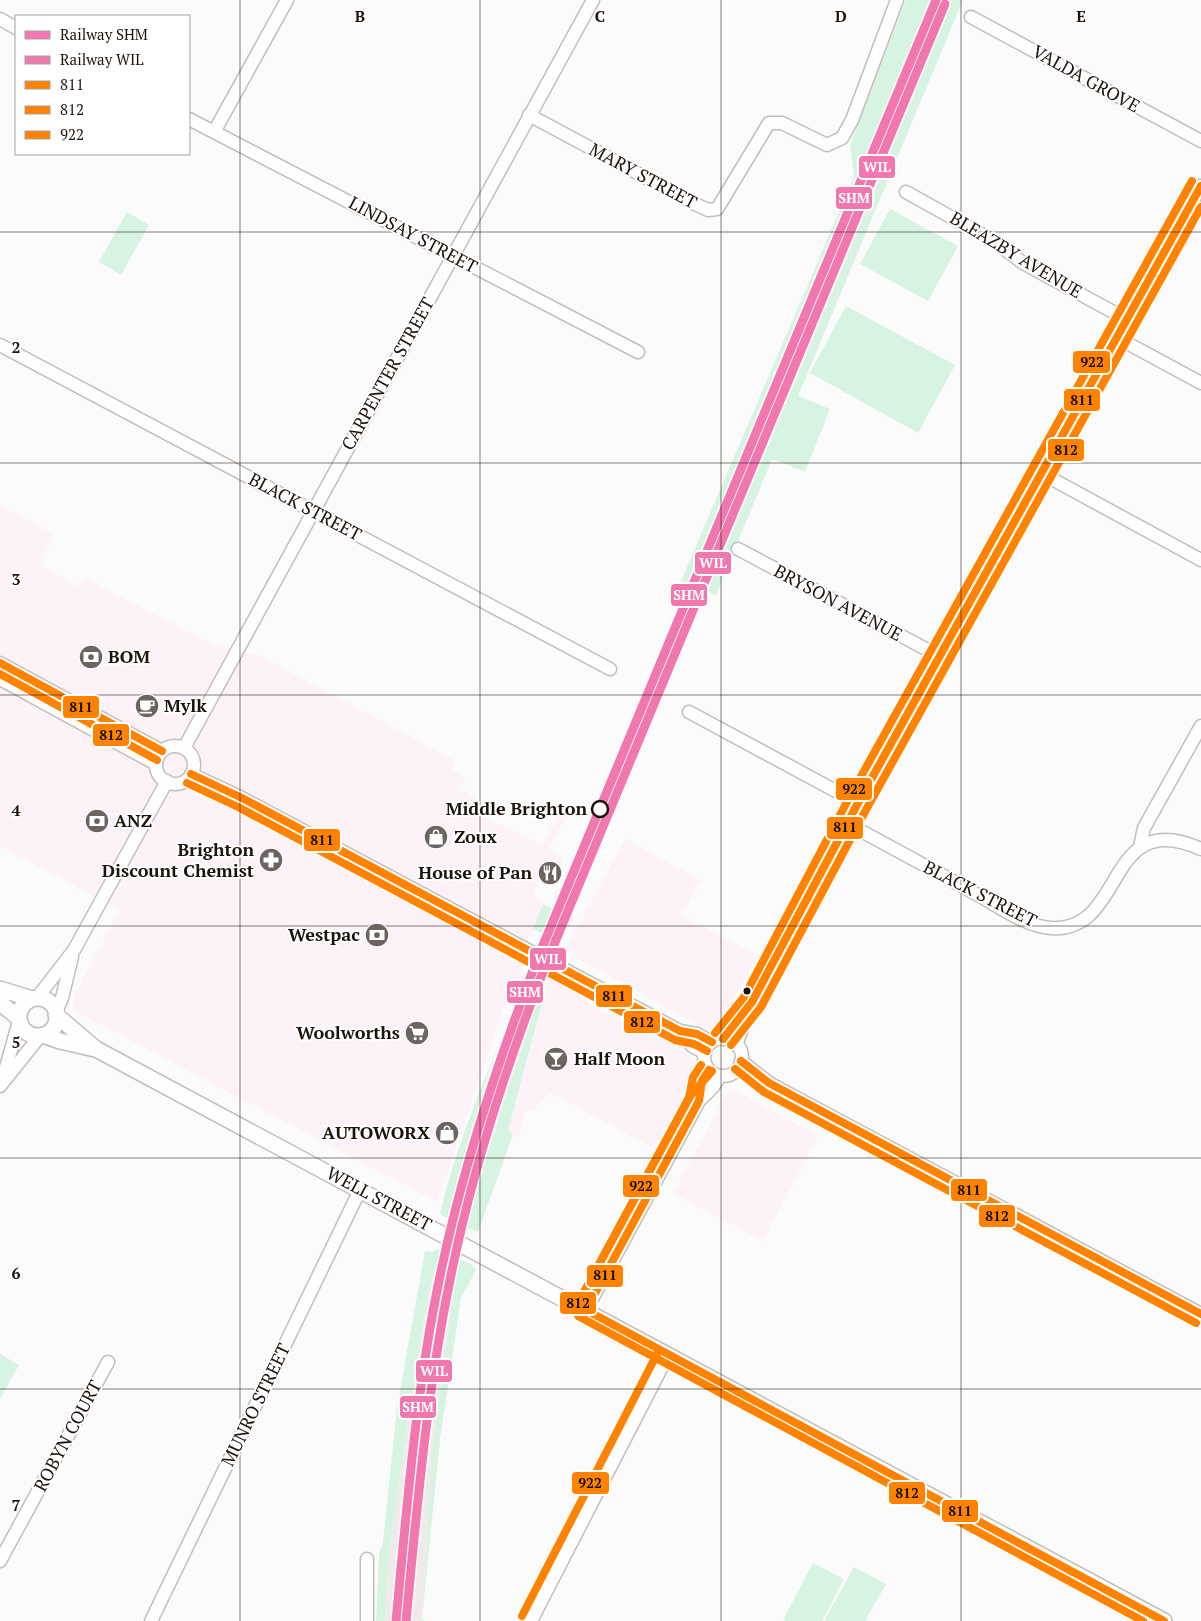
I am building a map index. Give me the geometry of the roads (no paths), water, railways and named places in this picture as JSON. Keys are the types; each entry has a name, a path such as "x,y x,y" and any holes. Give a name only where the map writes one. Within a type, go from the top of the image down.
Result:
{"street":[{"path":"214,132 287,0"},
{"name":"CARPENTER STREET","path":"184,748 592,0"},
{"name":"MARY STREET","path":"529,115 708,210 720,207 766,127 775,122 782,122 820,144 832,144 842,138 852,120 897,0"},
{"name":"VALDA GROVE","path":"971,17 1201,141"},
{"path":"0,19 15,27"},
{"name":"LINDSAY STREET","path":"190,120 638,352"},
{"path":"736,1045 752,1002 858,803 1201,186"},
{"name":"BLEAZBY AVENUE","path":"906,192 994,241 1023,262 1126,319"},
{"path":"1116,337 1201,383"},
{"name":"BLACK STREET","path":"0,345 610,669"},
{"path":"1041,474 1201,560"},
{"name":"BRYSON AVENUE","path":"738,549 939,656"},
{"path":"0,663 162,751"},
{"path":"0,679 156,764"},
{"path":"689,712 858,803"},
{"path":"1201,726 1144,828 1140,847 1165,841 1178,842 1201,849"},
{"path":"172,746 184,748 189,752 194,762 191,774 183,782 167,781 159,774 156,764 162,751 172,746"},
{"path":"191,774 242,798 680,1032 692,1046 736,1045 740,1049 741,1061 734,1073"},
{"path":"1,1083 22,1006 35,999 74,950 167,781"},
{"name":"BLACK STREET","path":"848,824 1020,918 1033,924 1051,928 1077,922 1092,914 1105,897 1126,858 1140,847"},
{"path":"1,1083 41,1035 51,1030 62,998 74,950"},
{"path":"0,989 48,1002 56,1013"},
{"path":"586,1310 699,1101 713,1087 714,1073 704,1062 713,1045 752,1002"},
{"path":"0,1003 19,1019 24,1030 41,1035"},
{"name":"WELL STREET","path":"56,1013 96,1049 1164,1621"},
{"name":"WELL STREET","path":"41,1035 96,1049"},
{"path":"741,1061 769,1083 1201,1314"},
{"path":"714,1073 734,1073 769,1083"},
{"name":"MUNRO STREET","path":"151,1621 360,1190"},
{"path":"531,1621 668,1355"},
{"name":"ROBYN COURT","path":"0,1562 108,1362"},
{"path":"367,1621 368,1559"}],"rail line":[{"name":"SHM","path":"396,1621 418,1405 440,1276 459,1194 509,1034 539,955 936,0"},
{"name":"WIL","path":"406,1621 424,1450 442,1322 469,1198 505,1077 548,959 945,4"}],"place":[{"name":"BOM","path":"91,657"},
{"name":"Mylk","path":"147,706"},
{"name":"Middle Brighton","path":"600,809"},
{"name":"ANZ","path":"97,821"},
{"name":"Zoux","path":"436,837"},
{"name":"Brighton Discount Chemist","path":"271,860"},
{"name":"House of Pan","path":"550,873"},
{"name":"Westpac","path":"377,935"},
{"name":"Woolworths","path":"417,1033"},
{"name":"Half Moon","path":"556,1059"},
{"name":"AUTOWORX","path":"447,1133"}]}
